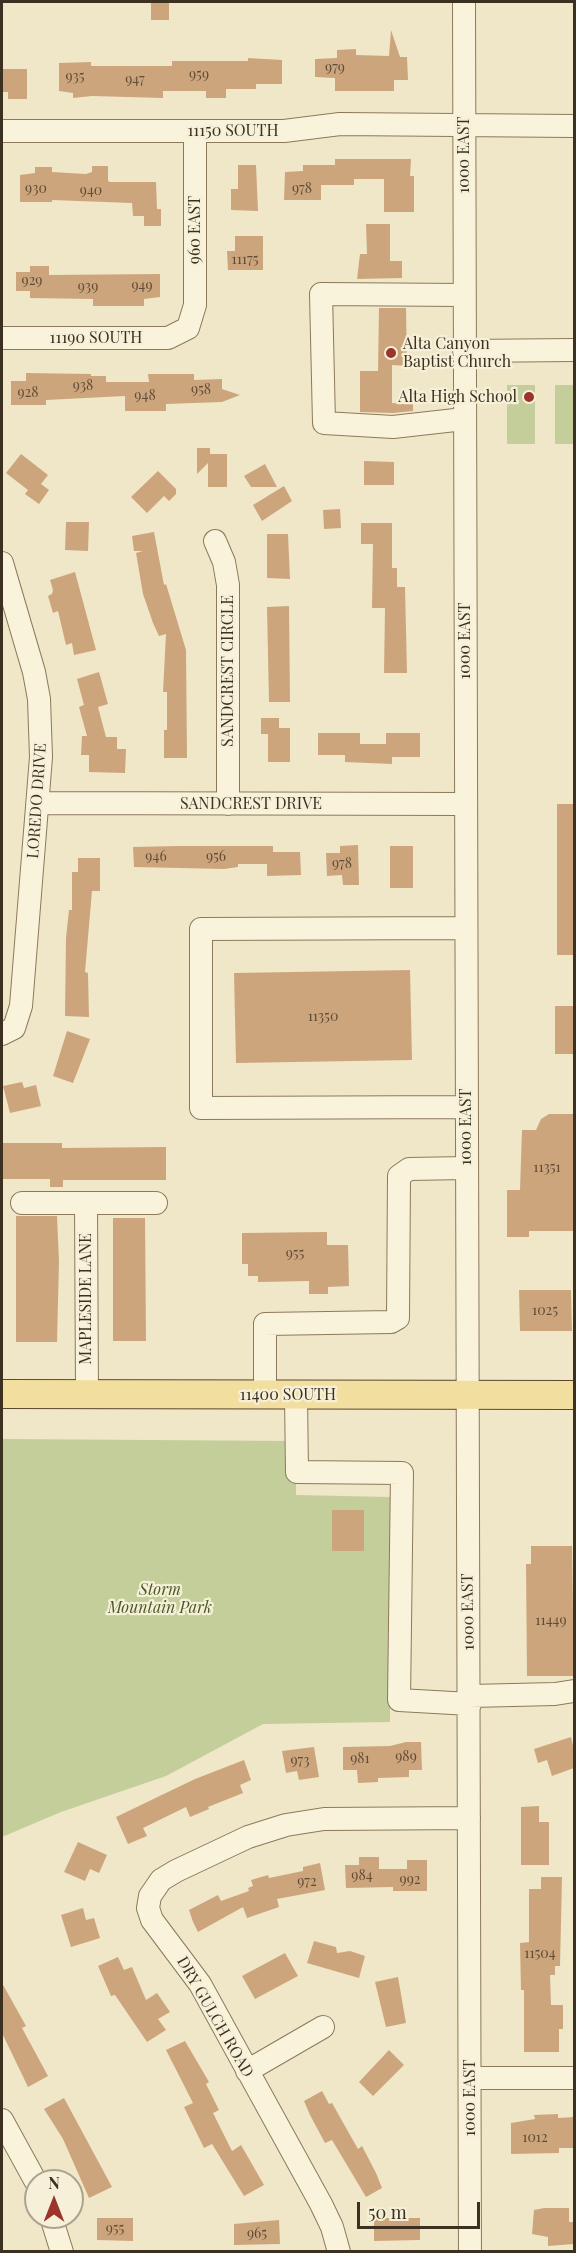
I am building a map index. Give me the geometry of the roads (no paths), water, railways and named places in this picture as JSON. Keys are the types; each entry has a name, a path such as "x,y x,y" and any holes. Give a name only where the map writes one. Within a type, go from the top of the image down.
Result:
{"main road":[{"name":"11400 SOUTH","path":"2,1394 574,1395"}],"street":[{"name":"1000 EAST","path":"464,2 465,1107 470,1700 470,2252"},
{"name":"11150 SOUTH","path":"2,131 284,131 340,124 464,123 574,126"},
{"name":"960 EAST","path":"188,328 195,305 195,131"},
{"path":"464,295 321,294 324,423 401,427 464,420"},
{"name":"11190 SOUTH","path":"2,338 168,338 188,328"},
{"path":"464,351 574,350"},
{"name":"SANDCREST CIRCLE","path":"215,541 224,562 228,585 228,804"},
{"name":"LOREDO DRIVE","path":"2,563 34,672 39,699 41,756 21,1006 14,1028 2,1034"},
{"name":"SANDCREST DRIVE","path":"38,803 465,804"},
{"path":"465,928 201,929 201,1108 465,1107"},
{"path":"265,1395 265,1323 391,1322 398,1318 399,1176 409,1169 466,1168"},
{"path":"22,1203 156,1203"},
{"name":"MAPLESIDE LANE","path":"86,1203 87,1395"},
{"path":"297,1395 297,1472 402,1473 399,1700 470,1700 555,1695 574,1691"},
{"name":"DRY GULCH ROAD","path":"339,2252 332,2227 321,2204 200,1984 152,1920 148,1908 150,1896 160,1880 248,1837 286,1825 324,1819 469,1818"},
{"path":"247,2071 323,2027"},
{"path":"470,2078 574,2078"},
{"path":"2,2120 29,2169"},
{"path":"55,2229 62,2252"}],"place":[{"name":"Alta Canyon Baptist Church","path":"391,353"},
{"name":"Alta High School","path":"529,397"}],"park label":[{"name":"Storm Mountain Park","path":"160,1599"}]}
